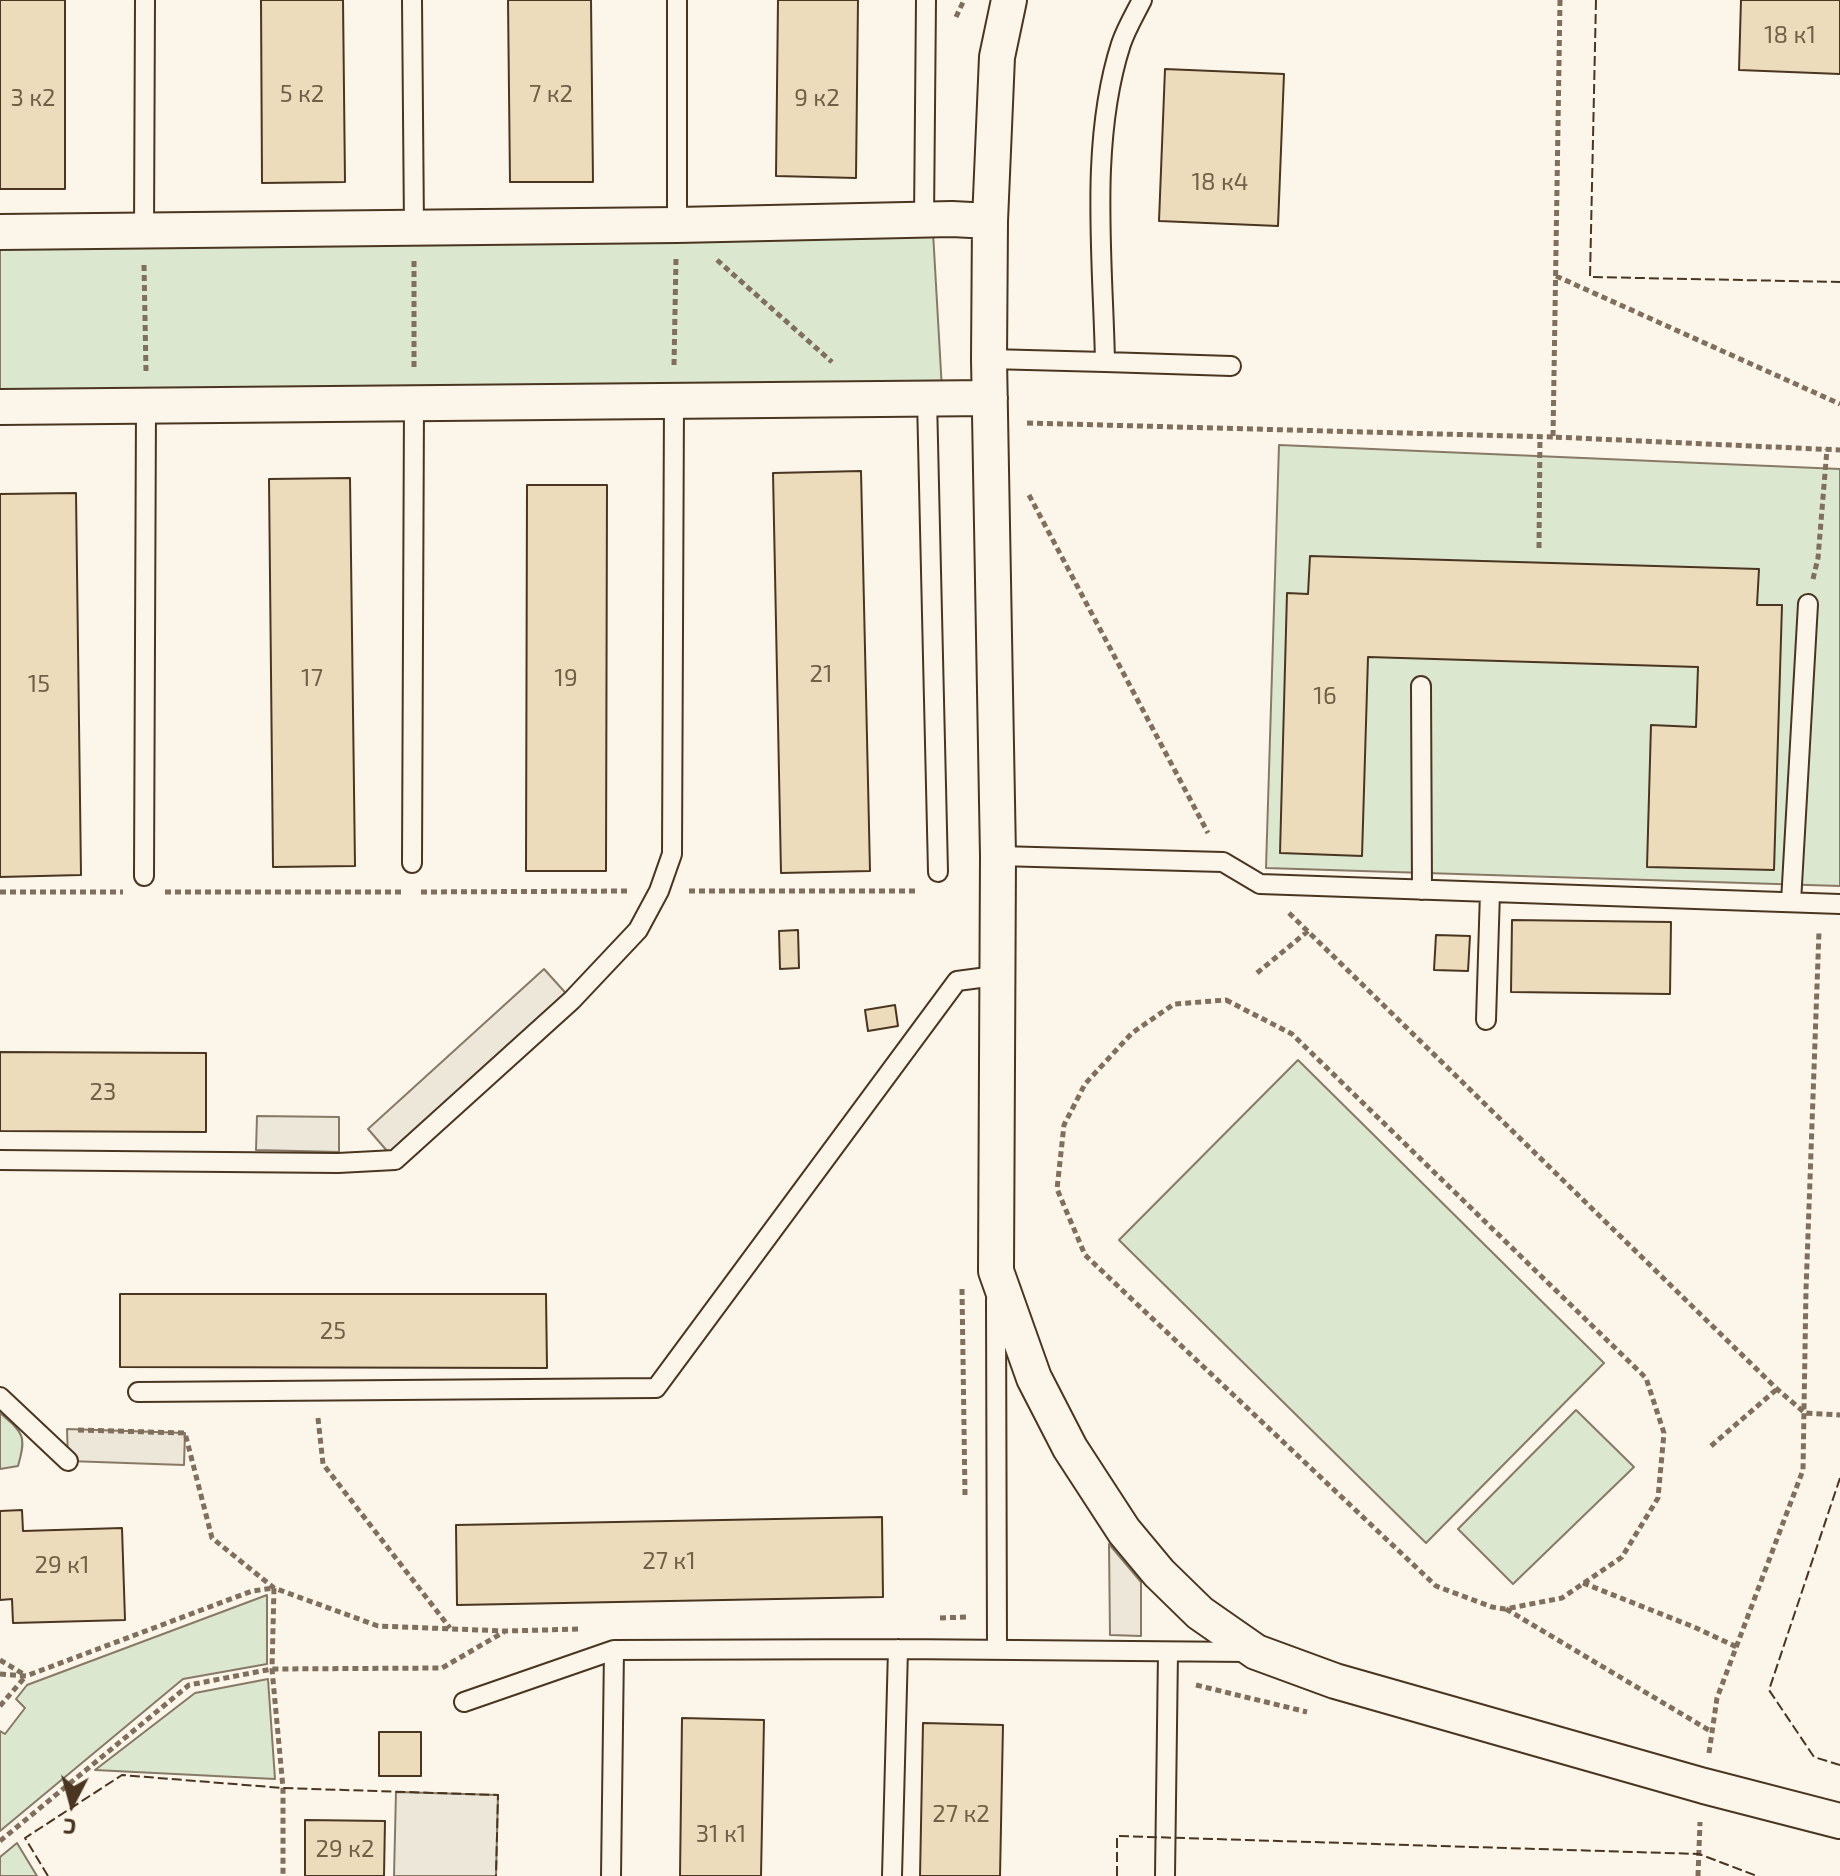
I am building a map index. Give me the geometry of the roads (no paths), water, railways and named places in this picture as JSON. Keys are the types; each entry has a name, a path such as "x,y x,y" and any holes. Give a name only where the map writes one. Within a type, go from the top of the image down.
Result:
{"street":[{"path":"1009,0 997,57 990,221 989,359 998,856 995,976 996,1271 1034,1378 1070,1448 1124,1531 1159,1573 1200,1613 1256,1652 1335,1681 1704,1786 1840,1821"},
{"path":"0,232 990,221"},
{"path":"0,407 927,399 991,410"}],"lane":[{"path":"144,232 145,0"},
{"path":"412,0 414,228"},
{"path":"677,0 677,225"},
{"path":"924,220 926,0"},
{"path":"1105,362 1101,175 1108,96 1122,42 1142,0"},
{"path":"989,359 1231,366"},
{"path":"927,399 938,872"},
{"path":"0,1160 338,1163 395,1160 572,1000 638,930 659,891 672,854 674,402"},
{"path":"412,863 414,405"},
{"path":"144,876 146,407"},
{"path":"1791,902 1808,604"},
{"path":"1421,686 1422,890"},
{"path":"998,856 1223,862 1260,884 1840,904"},
{"path":"1486,1020 1490,892"},
{"path":"138,1392 656,1388 957,981 995,976"},
{"path":"996,1271 997,1650"},
{"path":"0,1397 68,1461"},
{"path":"892,1876 898,1649"},
{"path":"464,1702 614,1650 1256,1652"},
{"path":"611,1876 614,1650"},
{"path":"1165,1876 1168,1652"}]}
